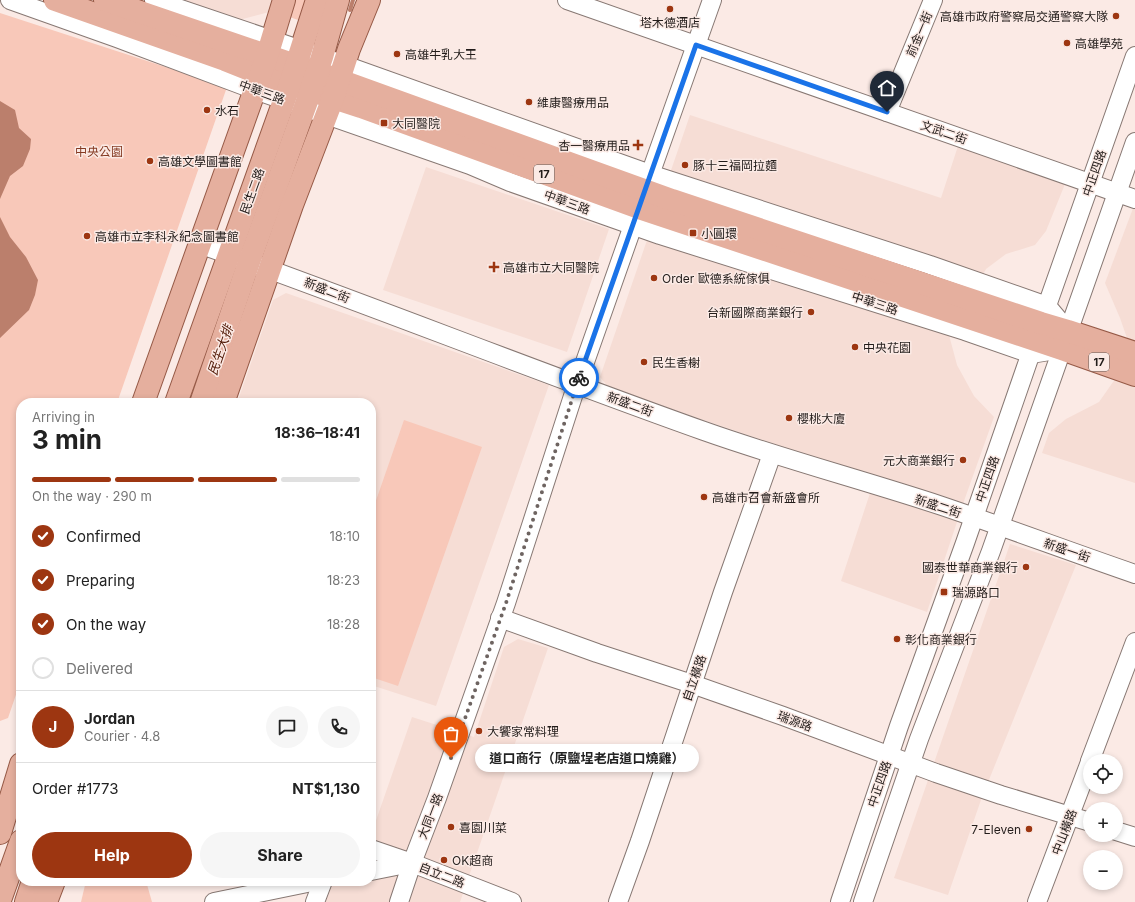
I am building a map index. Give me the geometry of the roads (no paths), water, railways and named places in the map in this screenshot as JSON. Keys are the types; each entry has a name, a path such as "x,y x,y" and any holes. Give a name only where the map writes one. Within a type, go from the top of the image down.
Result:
{"main road":[{"name":"中華三路","path":"55,0 125,17 336,89 642,200 1065,340 1135,353"},
{"name":"中華三路","path":"105,0 125,17"},
{"path":"144,398 264,65 284,0"},
{"name":"民生二路","path":"203,398 249,262 303,78 317,0"},
{"name":"民生二路","path":"178,398 229,255 303,78 338,0"},
{"path":"225,398 292,205 336,89 349,49 369,0"},
{"name":"中華三路","path":"1065,340 1135,375"},
{"path":"0,833 16,780"},
{"path":"3,897 16,857"},
{"path":"26,902 31,886"},
{"path":"46,902 52,886"}],"street":[{"name":"中華三路","path":"10,0 125,17"},
{"name":"中華三路","path":"154,0 264,65 336,89 642,200 930,265 1038,331"},
{"name":"文武二街","path":"567,0 1135,199"},
{"name":"大同一路","path":"399,902 500,618 577,385 712,0"},
{"name":"前金一街","path":"887,112 933,0"},
{"name":"中正四路","path":"840,902 889,756 974,518 1135,56"},
{"name":"中正四路","path":"863,902 911,764 999,526 1135,142"},
{"name":"新盛二街","path":"199,244 270,269 577,385 772,454 940,506 999,526"},
{"path":"1038,331 1065,340"},
{"name":"自立橫路","path":"618,902 772,454"},
{"name":"新盛一街","path":"999,526 1135,574"},
{"name":"瑞源路","path":"500,618 597,654 692,684 783,716 911,764 1001,795 1083,820"},
{"name":"中山橫路","path":"1093,754 1135,642"},
{"name":"中山橫路","path":"1037,902 1083,781"},
{"path":"1123,833 1135,837"},
{"name":"自立二路","path":"376,851 412,863 512,902"},
{"path":"376,870 412,863"},
{"path":"214,902 292,886"},
{"path":"315,902 321,886"}],"waterway":[{"name":"民生大排","path":"350,10 353,0"}],"place":[{"name":"塔木德酒店","path":"670,9"},
{"name":"高雄市政府警察局交通警察大隊","path":"1116,16"},
{"name":"高雄學苑","path":"1067,43"},
{"name":"高雄牛乳大王","path":"397,54"},
{"name":"維康醫療用品","path":"529,102"},
{"name":"水石","path":"207,110"},
{"name":"大同醫院","path":"384,123"},
{"name":"杏一醫療用品","path":"638,145"},
{"name":"高雄文學圖書館","path":"150,161"},
{"name":"豚十三福岡拉麵","path":"685,165"},
{"name":"小圓環","path":"693,233"},
{"name":"高雄市立李科永紀念圖書館","path":"87,236"},
{"name":"高雄市立大同醫院","path":"494,267"},
{"name":"Order 歐德系統傢俱","path":"654,278"},
{"name":"台新國際商業銀行","path":"811,312"},
{"name":"中央花園","path":"855,347"},
{"name":"民生香榭","path":"644,362"},
{"name":"櫻桃大廈","path":"789,418"},
{"name":"元大商業銀行","path":"963,460"},
{"name":"高雄市召會新盛會所","path":"704,497"},
{"name":"國泰世華商業銀行","path":"1026,567"},
{"name":"瑞源路口","path":"944,592"},
{"name":"彰化商業銀行","path":"897,639"},
{"name":"大饗家常料理","path":"479,731"},
{"name":"道口商行（原鹽埕老店道口燒雞）","path":"451,758"},
{"name":"喜園川菜","path":"451,827"},
{"name":"7-Eleven","path":"1029,829"},
{"name":"OK超商","path":"444,860"}],"park label":[{"name":"中央公園","path":"99,151"}]}
